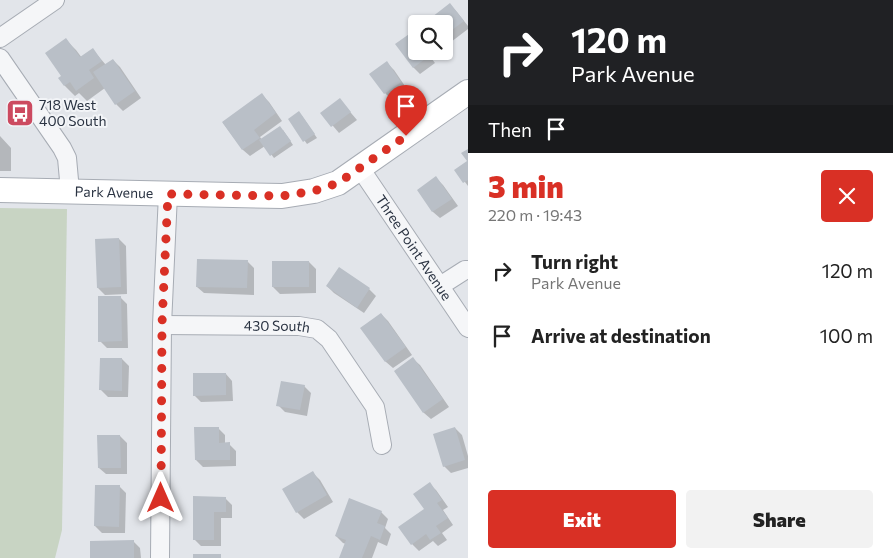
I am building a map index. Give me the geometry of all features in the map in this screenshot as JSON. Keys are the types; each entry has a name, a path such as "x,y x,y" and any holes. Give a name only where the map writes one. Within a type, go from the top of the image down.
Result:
{"street":[{"path":"0,38 54,0"},
{"path":"0,58 62,148 68,163 70,191"},
{"name":"Park Avenue","path":"0,190 282,196 314,191 338,183 468,92"},
{"name":"Three Point Avenue","path":"360,168 468,328"},
{"path":"160,558 162,324 168,194"},
{"path":"440,286 464,270 468,270"},
{"name":"430 South","path":"162,324 299,326 317,329 329,340 375,407 382,445"}],"green space":[{"path":"0,208 67,209 62,530 55,558 0,558"}],"building":[{"path":"450,3 464,21 453,29 453,15 435,15"},
{"path":"408,35 408,60 424,60 413,68 395,44"},
{"path":"66,38 80,57 93,48 102,61 89,70 94,78 76,91 70,82 64,86 58,78 61,76 45,53"},
{"path":"113,59 135,91 115,105 93,72"},
{"path":"387,61 401,82 384,94 369,74"},
{"path":"262,93 276,113 254,130 260,138 242,150 222,122"},
{"path":"340,98 351,112 331,127 320,113"},
{"path":"299,111 315,134 303,142 288,119"},
{"path":"280,126 291,141 270,156 259,140"},
{"path":"468,149 468,180 463,183 454,170 467,161 461,153"},
{"path":"436,176 452,199 432,212 417,190"},
{"path":"119,238 121,287 97,288 95,239"},
{"path":"197,259 248,260 247,288 196,287"},
{"path":"272,261 309,261 309,287 272,287"},
{"path":"339,267 370,288 357,308 326,286"},
{"path":"98,296 121,296 122,341 98,342"},
{"path":"381,313 406,347 385,362 360,328"},
{"path":"413,357 443,399 423,413 394,371"},
{"path":"100,358 122,358 122,391 99,390"},
{"path":"193,373 226,373 226,395 193,396"},
{"path":"281,381 305,385 300,410 276,406"},
{"path":"194,427 219,427 219,443 230,442 230,460 195,460"},
{"path":"455,427 465,460 443,467 433,434"},
{"path":"97,435 120,435 121,468 98,468"},
{"path":"313,471 327,495 296,513 282,489"},
{"path":"430,482 442,500 437,503 448,518 436,526 441,533 430,540 426,534 411,545 398,527 424,509 413,494"},
{"path":"95,485 120,485 119,527 94,526"},
{"path":"193,496 226,497 226,512 214,512 214,540 193,540"},
{"path":"349,498 382,511 377,523 385,526 380,540 371,536 362,558 339,558 346,540 335,536"},
{"path":"134,540 134,558 90,558 90,541"},
{"path":"193,554 221,554 221,558 193,558"}],"place":[{"name":"718 West 400 South","path":"20,113"}],"route":[{"path":"161,498 162,324 168,194 282,196 314,191 338,183 406,136"}]}
